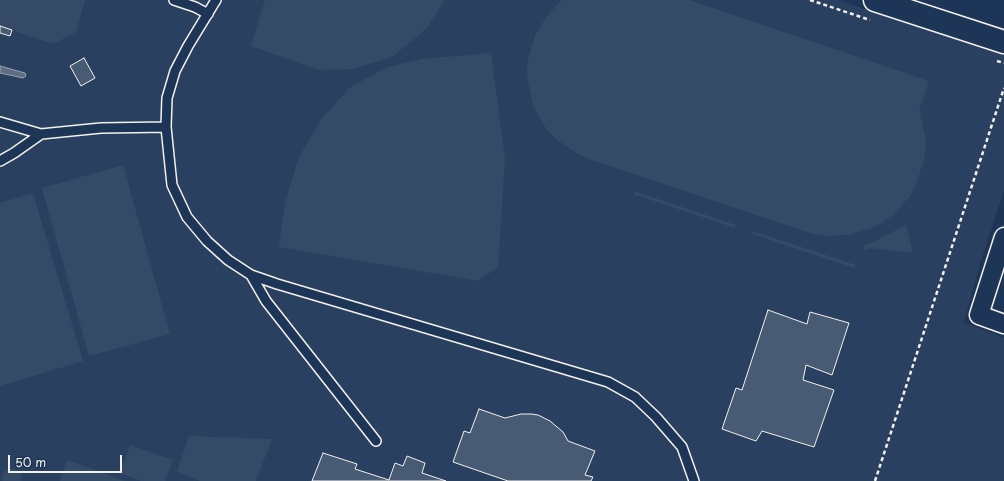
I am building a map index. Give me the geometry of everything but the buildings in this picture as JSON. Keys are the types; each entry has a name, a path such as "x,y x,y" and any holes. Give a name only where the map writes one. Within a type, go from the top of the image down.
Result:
{"street":[{"path":"875,0 1004,42"},
{"path":"1004,237 978,315 1004,324"}],"lane":[{"path":"174,0 195,7 208,14"},
{"path":"216,0 188,46 175,71 167,98 166,127 172,185 187,217 207,241 228,260 251,275 608,382 635,397 656,416 682,447 694,481"},
{"path":"0,122 41,134 101,128 166,127"},
{"path":"0,161 41,134"},
{"path":"251,275 266,301 376,442"}],"path":[{"path":"875,481 1004,88"}],"shaded area":[{"path":"0,0 838,0 1004,54 1004,191 980,264 964,322 1004,338 1004,481 0,481"},
{"path":"0,0 85,0 76,32 53,44 0,26"},
{"path":"265,0 445,0 427,28 392,57 353,69 319,70 251,46"},
{"path":"562,0 689,0 929,81 919,111 925,135 926,147 924,160 916,184 910,196 893,215 872,228 849,235 825,236 813,234 578,154 557,140 547,130 534,108 528,83 528,59 535,35 547,16"},
{"path":"491,53 505,159 498,267 478,281 279,247 285,202 299,157 321,120 349,88 385,68 421,59"},
{"path":"0,66 25,73 26,76 23,78 0,73"},
{"path":"123,165 170,334 89,356 42,188"},
{"path":"634,191 736,225 735,228 633,194"},
{"path":"33,193 83,361 0,386 0,203"},
{"path":"906,225 913,253 870,248 867,250 864,249 865,244 869,244"},
{"path":"753,231 856,265 854,268 752,234"},
{"path":"189,436 272,439 256,481 200,481 177,471"},
{"path":"130,445 173,460 165,481 141,481 120,473"},
{"path":"67,460 125,481 60,481"},
{"path":"10,468 18,470 22,476 21,481 3,481 2,479 4,472"}]}
